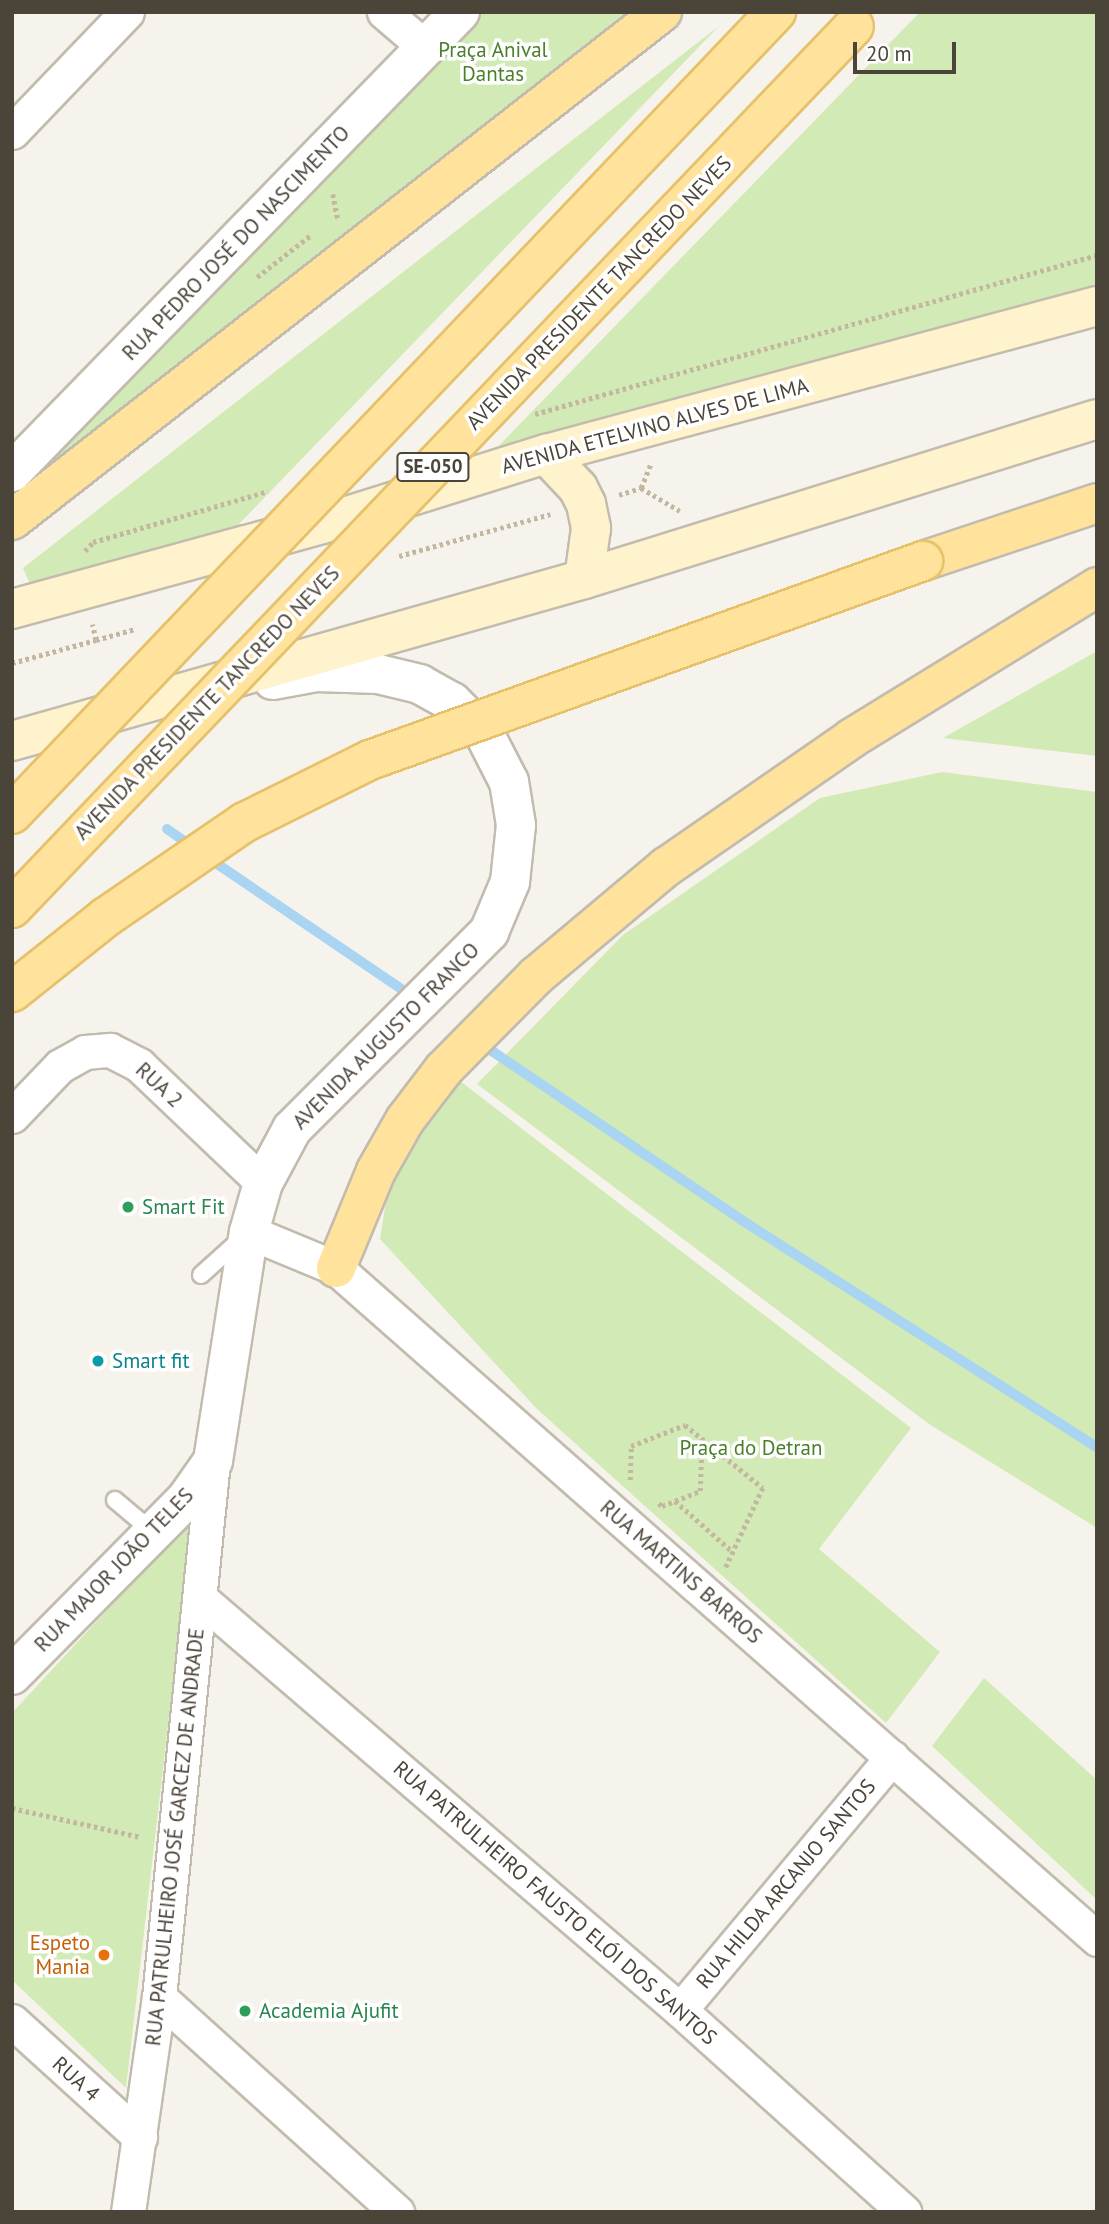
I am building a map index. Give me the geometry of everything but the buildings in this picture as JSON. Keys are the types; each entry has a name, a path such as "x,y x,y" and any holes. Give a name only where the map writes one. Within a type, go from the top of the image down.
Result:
{"main road":[{"path":"12,520 663,12"},
{"name":"SE-050","path":"12,814 776,12"},
{"name":"AVENIDA PRESIDENTE TANCREDO NEVES","path":"12,908 860,19"},
{"name":"AVENIDA ETELVINO ALVES DE LIMA","path":"12,609 323,524 546,454 1097,306"},
{"path":"144,705 584,579 1097,419"},
{"path":"546,454 578,488 586,504 591,528 584,579"},
{"path":"12,992 106,917 245,822 370,760 923,561 1097,503"},
{"path":"336,1268 376,1171 405,1120 444,1069 536,976 666,867 852,738 1097,587"},
{"name":"AVENIDA AUGUSTO FRANCO","path":"12,740 144,705"}],"street":[{"path":"12,132 127,12"},
{"path":"384,12 426,48"},
{"name":"RUA PEDRO JOSÉ DO NASCIMENTO","path":"12,472 460,12"},
{"name":"AVENIDA AUGUSTO FRANCO","path":"144,705 316,672 378,674 420,684 452,702 485,735 509,782 516,825 510,882 489,932 292,1129 263,1182 249,1232 213,1461"},
{"name":"RUA 2","path":"12,1116 60,1066 85,1052 110,1050 139,1065 263,1182"},
{"name":"RUA MARTINS BARROS","path":"249,1232 336,1268 1097,1939"},
{"name":"RUA MAJOR JOÃO TELES","path":"12,1675 187,1498 213,1461"},
{"name":"RUA PATRULHEIRO JOSÉ GARCEZ DE ANDRADE","path":"128,2212 159,1997 213,1461"},
{"name":"RUA PATRULHEIRO FAUSTO ELÓI DOS SANTOS","path":"201,1598 680,2010 905,2212"},
{"name":"RUA HILDA ARCANJO SANTOS","path":"680,2010 892,1757"},
{"path":"159,1997 397,2212"},
{"name":"RUA 4","path":"12,2021 140,2137"}],"lane":[{"path":"201,1275 249,1232"},
{"path":"115,1500 153,1532"}],"path":[{"path":"325,151 346,261"},
{"path":"329,222 340,213"},
{"path":"253,280 318,230"},
{"path":"640,1489 630,1481 631,1446 685,1425 763,1488 711,1598"},
{"path":"651,1497 662,1506 700,1491 702,1439"},
{"path":"675,1501 733,1552"},
{"path":"12,1808 175,1844"}],"green space":[{"name":"Praça Anival Dantas","path":"472,12 636,12 12,500"},
{"path":"920,12 1097,12 1097,298 484,461"},
{"path":"719,26 212,552 33,591 23,568"},
{"path":"1097,651 1097,756 943,738"},
{"path":"942,772 1097,792 1097,1528 929,1424 477,1084 623,935 820,798"},
{"name":"Praça do Detran","path":"460,1081 911,1428 819,1549 940,1652 886,1723 537,1409 380,1239 388,1188 405,1138"},
{"path":"192,1518 126,2088 12,1980 12,1713"},
{"path":"984,1678 1097,1780 1097,1900 932,1746"}],"waterway":[{"path":"167,829 194,848"},
{"path":"207,857 403,990"},
{"path":"492,1051 740,1219 1097,1447"}],"place":[{"name":"Smart Fit","path":"128,1207"},
{"name":"Smart fit","path":"98,1361"},
{"name":"Espeto Mania","path":"104,1955"},
{"name":"Academia Ajufit","path":"245,2011"}]}
